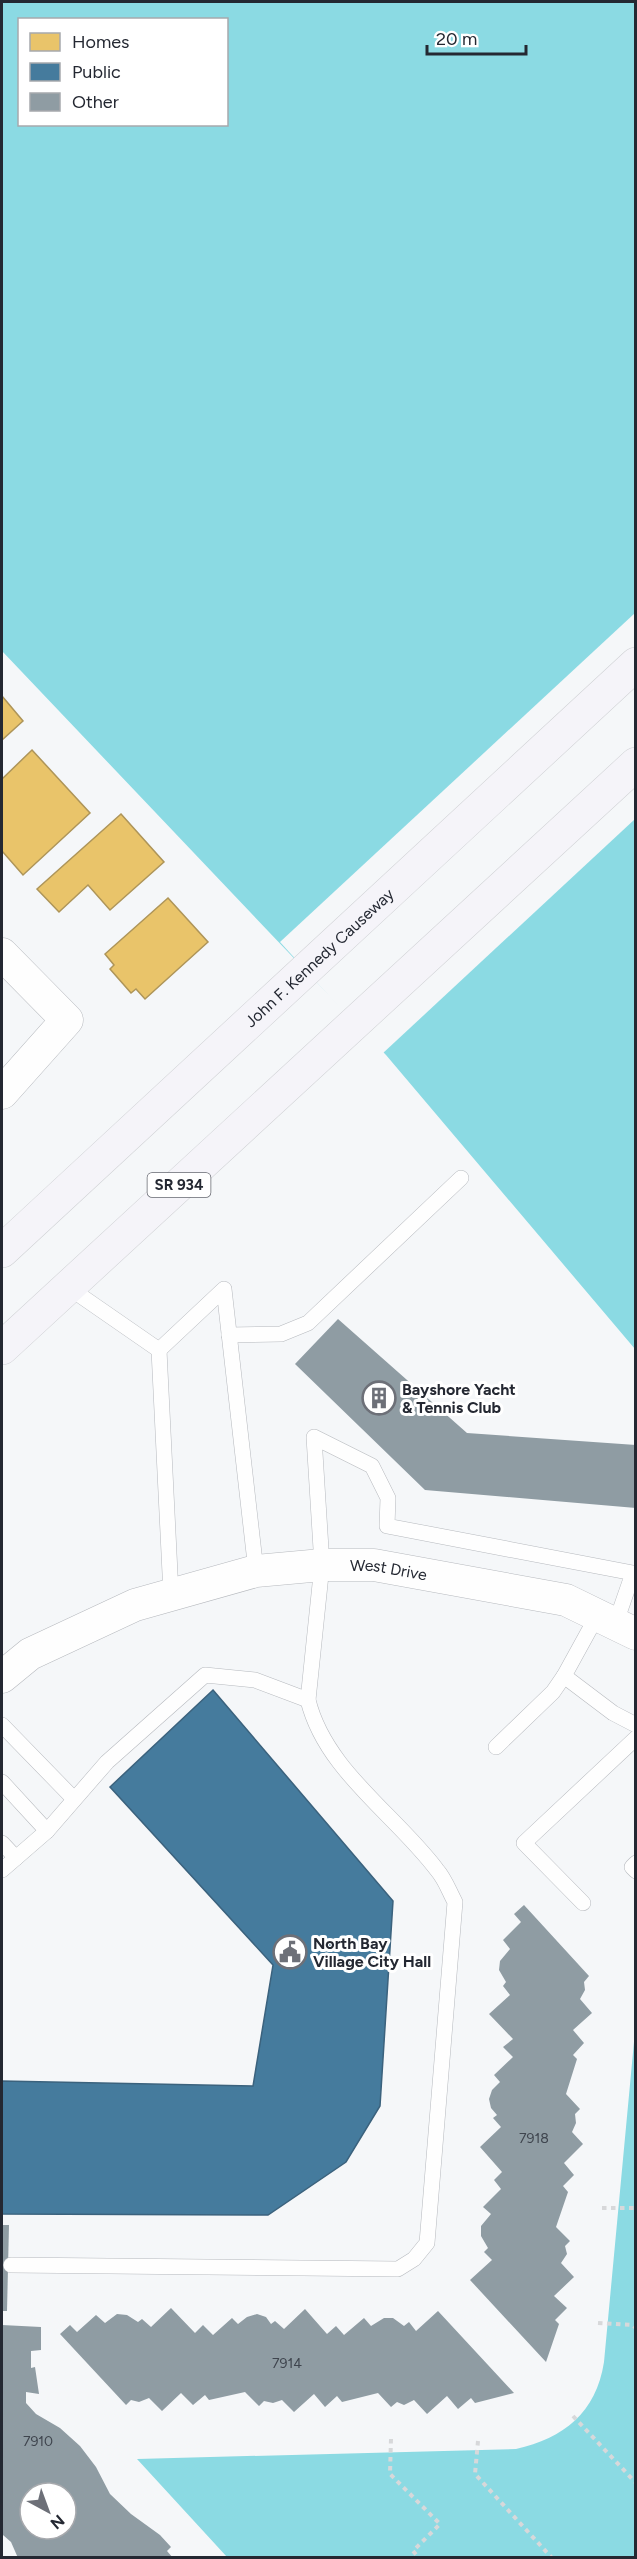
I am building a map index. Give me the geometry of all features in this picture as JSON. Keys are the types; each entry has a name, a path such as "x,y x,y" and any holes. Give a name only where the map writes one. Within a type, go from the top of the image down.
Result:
{"main road":[{"name":"John F. Kennedy Causeway","path":"2,1251 636,664"},
{"name":"SR 934","path":"2,1348 636,764"}],"street":[{"path":"2,954 68,1020 2,1093"},
{"name":"West Drive","path":"2,1677 30,1654 135,1605 256,1571 322,1565 374,1565 566,1600 616,1625"}],"lane":[{"path":"229,1335 281,1334 308,1323 460,1178"},
{"path":"68,1287 159,1350"},
{"path":"171,1594 159,1350 224,1289 256,1571"},
{"path":"11,2265 398,2269 414,2259 427,2243 455,1902 438,1871 326,1746 312,1718 308,1700 322,1565 314,1437 372,1466 388,1498 387,1526 633,1573 616,1625 564,1676 553,1692 496,1747"},
{"path":"2,1870 46,1830 115,1754 205,1675 255,1680 308,1700"},
{"path":"564,1676 613,1713 636,1725"},
{"path":"2,1725 73,1798"},
{"path":"584,1903 524,1843 636,1738"},
{"path":"2,1782 46,1830"},
{"path":"2,1844 15,1858"},
{"path":"636,1863 632,1866 636,1871"}],"path":[{"path":"602,2208 636,2208"},
{"path":"598,2323 632,2325 636,2328"},
{"path":"573,2416 636,2483"},
{"path":"391,2439 390,2474 440,2524 413,2551 419,2558"},
{"path":"478,2441 475,2474 552,2558"}],"water":[{"path":"2,2 635,2 635,1349 386,1055 2,651"},
{"path":"635,2031 635,2557 227,2557 137,2459 516,2449 549,2438 563,2430 585,2409 594,2396 604,2362"}],"pier":[{"path":"635,613 635,819 382,1054 280,942"}],"building: Homes":[{"path":"2,696 23,721 2,740"},
{"path":"32,750 90,813 23,875 2,851 2,779"},
{"path":"121,814 164,862 110,910 88,885 59,912 37,889"},
{"path":"168,898 208,942 145,999 136,989 131,993 110,969 114,965 105,954"}],"building: Public":[{"path":"213,1690 393,1901 380,2106 346,2162 268,2215 2,2214 2,2081 253,2086 273,1965 110,1787"}],"building: Other":[{"name":"Bayshore Yacht & Tennis Club","path":"338,1319 467,1433 636,1445 636,1508 425,1490 295,1364"},
{"path":"524,1905 589,1976 584,1982 585,1990 580,1999 592,2013 573,2030 584,2043 573,2055 577,2059 566,2094 580,2109 575,2114 576,2123 572,2132 583,2144 564,2163 574,2175 563,2186 568,2192 556,2227 570,2241 565,2246 567,2254 561,2263 574,2277 554,2296 567,2308 555,2320 559,2324 546,2362 470,2280 492,2260 484,2252 488,2248 481,2236 481,2226 491,2214 483,2207 501,2189 494,2180 502,2172 480,2147 501,2127 493,2118 497,2115 491,2108 489,2099 492,2090 500,2082 494,2075 513,2057 503,2047 513,2039 489,2014 510,1995 503,1986 506,1982 499,1970 500,1961 510,1949 503,1940 521,1922 514,1914"},
{"path":"2,2225 9,2225 7,2311 2,2311"},
{"path":"171,2308 195,2333 203,2325 213,2335 232,2318 238,2324 247,2317 257,2314 266,2317 271,2324 275,2321 284,2329 305,2309 327,2334 336,2326 344,2335 364,2318 371,2326 384,2318 393,2318 404,2326 409,2322 416,2331 438,2311 514,2393 475,2403 471,2398 458,2409 447,2396 427,2414 414,2400 404,2405 397,2402 391,2407 378,2393 342,2402 337,2396 325,2407 314,2394 294,2412 282,2400 273,2403 264,2401 259,2406 245,2392 209,2400 205,2395 193,2405 181,2393 162,2411 149,2398 139,2402 131,2400 126,2405 60,2334 70,2325 77,2332 96,2315 105,2323 117,2314 127,2315 138,2322 142,2319 151,2327"},
{"path":"2,2325 41,2327 41,2350 31,2351 31,2368 35,2367 39,2394 26,2392 26,2403 36,2414 60,2428 80,2446 96,2467 110,2494 131,2514 160,2535 171,2547 167,2551 173,2558 18,2558 11,2542 3,2535"}],"place":[{"name":"Bayshore Yacht & Tennis Club","path":"379,1398"},
{"name":"North Bay Village City Hall","path":"290,1952"}]}
